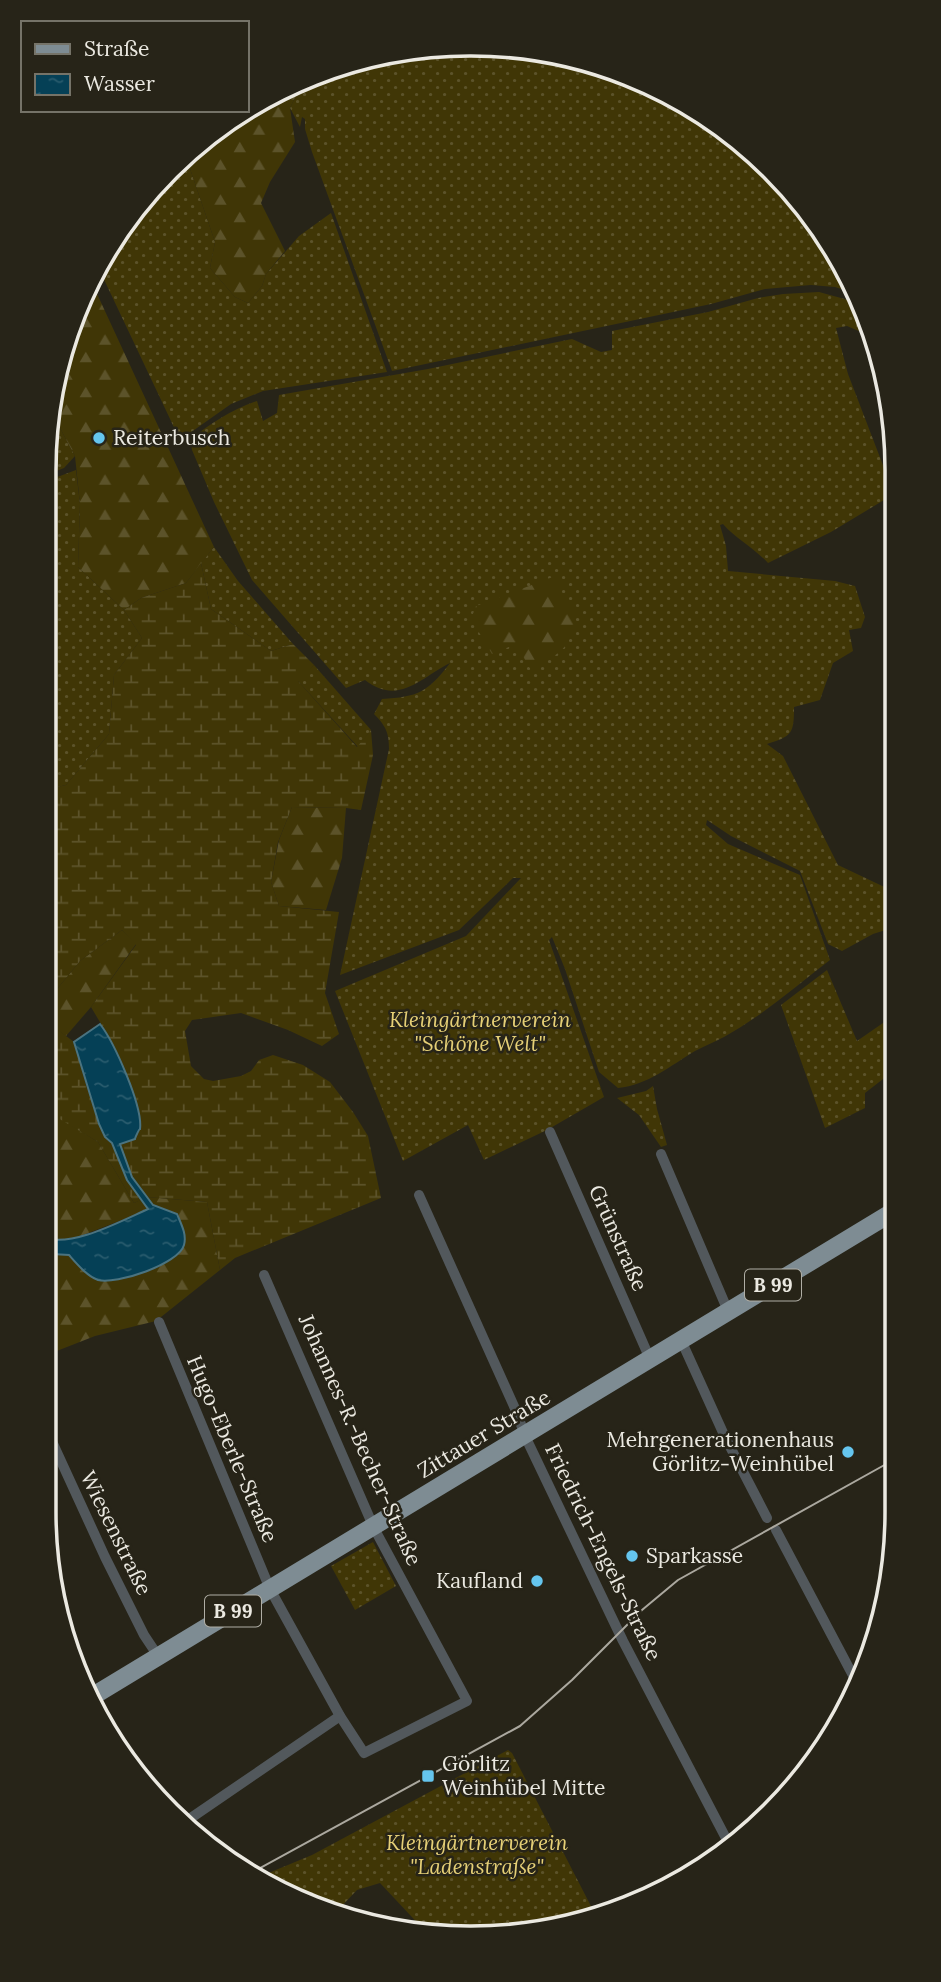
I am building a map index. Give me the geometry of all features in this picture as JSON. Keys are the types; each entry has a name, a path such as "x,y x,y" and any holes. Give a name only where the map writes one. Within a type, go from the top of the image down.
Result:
{"main road":[{"name":"Zittauer Straße","path":"98,1693 885,1217"}],"street":[{"name":"Grünstraße","path":"550,1132 650,1359"},
{"path":"661,1154 728,1311"},
{"name":"Friedrich-Engels-Straße","path":"419,1195 525,1436 622,1638 726,1838"},
{"name":"Johannes-R.-Becher-Straße","path":"264,1275 374,1528 467,1701 364,1753 340,1716 270,1590"},
{"name":"Hugo-Eberle-Straße","path":"159,1322 270,1590"},
{"path":"681,1340 725,1437 767,1518"},
{"name":"Wiesenstraße","path":"56,1450 144,1636 158,1656"},
{"path":"776,1530 852,1673"},
{"path":"191,1817 340,1716"}],"green space":[{"path":"443,57 525,60 604,78 678,112 744,159 764,177 799,218 843,290 811,285 765,289 711,304 392,371 312,152 305,119 302,117 300,127 290,108 296,95 337,78 390,64"},
{"path":"296,95 290,108 295,142 270,182 261,203 285,251 266,274 262,286 248,303 235,297 210,268 215,242 189,166 240,126"},
{"path":"189,166 215,242 210,268 235,297 248,303 262,286 266,274 299,236 331,213 387,372 263,391 231,404 180,440 104,279 142,218"},
{"name":"Kleingärtnerverein \"Schöne Welt\"","path":"819,292 848,300 861,332 847,326 836,328 848,374 885,471 885,499 831,532 768,563 723,524 720,525 726,546 728,571 835,581 855,586 865,617 861,628 849,630 853,651 833,663 820,700 794,707 790,733 767,744 783,756 838,865 885,887 885,930 842,951 828,944 800,871 731,836 707,820 706,825 728,844 800,875 830,960 738,1029 649,1079 618,1088 599,1072 552,937 549,940 604,1097 547,1130 484,1160 468,1125 403,1161 335,991 466,936 521,878 513,878 459,930 340,975 389,749 386,730 374,714 382,699 405,697 421,691 435,681 450,663 419,682 399,690 377,687 365,680 346,688 252,580 214,502 190,440 239,408 257,401 263,421 277,413 279,395 428,369 572,339 601,352 612,350 612,331 783,294"},
{"path":"96,293 214,547 186,583 141,598 124,610 78,567 80,504 75,456 59,426 60,416 70,363"},
{"path":"59,426 75,456 64,468 56,471"},
{"path":"76,470 80,504 78,567 124,610 142,638 114,675 109,734 66,785 56,787 56,478"},
{"path":"214,547 238,581 293,644 271,651 211,609 201,563"},
{"path":"201,563 211,609 271,651 293,644 314,665 298,681 357,747 371,730 373,755 361,810 292,807 278,842 271,882 279,906 339,912 325,993 339,1034 322,1046 241,1013 192,1020 185,1031 191,1066 204,1079 213,1081 241,1076 251,1071 259,1060 273,1055 303,1065 330,1082 368,1136 381,1198 235,1258 220,1270 207,1202 147,1197 132,1177 120,1143 107,1034 91,1007 136,945 122,930 80,961 56,990 56,787 66,785 109,734 114,675 142,638 124,610 141,598 186,583"},
{"path":"558,575 562,603 576,605 566,646 531,670 516,644 492,654 471,619 476,606"},
{"path":"314,665 371,730 358,747 297,680"},
{"path":"292,807 346,808 342,858 326,910 279,906 271,882 279,840"},
{"path":"122,930 136,944 91,1007 66,1036 56,1029 56,990 80,961"},
{"path":"827,970 857,1041 885,1022 885,1078 865,1093 865,1108 825,1128 781,1005"},
{"path":"56,1028 74,1042 105,1137 112,1142 127,1180 141,1200 134,1203 98,1142 56,1117"},
{"path":"653,1086 667,1145 661,1147 639,1115 617,1098 646,1091"},
{"path":"56,1116 98,1142 134,1203 147,1197 207,1202 220,1270 156,1321 95,1336 56,1351","holes":["148,1210 70,1255 70,1240"]},
{"path":"373,1542 396,1586 355,1610 331,1566"},
{"name":"Kleingärtnerverein \"Ladenstraße\"","path":"508,1750 512,1753 592,1908 525,1922 443,1925 417,1922 380,1883 357,1890 342,1906 269,1873 312,1855"}],"water":[{"path":"100,1024 106,1033 120,1059 140,1119 140,1129 135,1139 120,1144 132,1177 153,1205 177,1214 185,1237 180,1252 159,1266 146,1272 107,1281 90,1276 69,1255 56,1254 56,1240 81,1236 111,1226 148,1209 127,1180 112,1143 105,1137 99,1124 74,1042"}],"tram line":[{"path":"260,1868 520,1726 572,1680 642,1610 678,1580 885,1465"}],"place":[{"name":"Reiterbusch","path":"99,438"},
{"name":"Mehrgenerationenhaus Görlitz-Weinhübel","path":"848,1452"},
{"name":"Sparkasse","path":"632,1556"},
{"name":"Kaufland","path":"537,1581"},
{"name":"Görlitz Weinhübel Mitte","path":"428,1776"}]}
